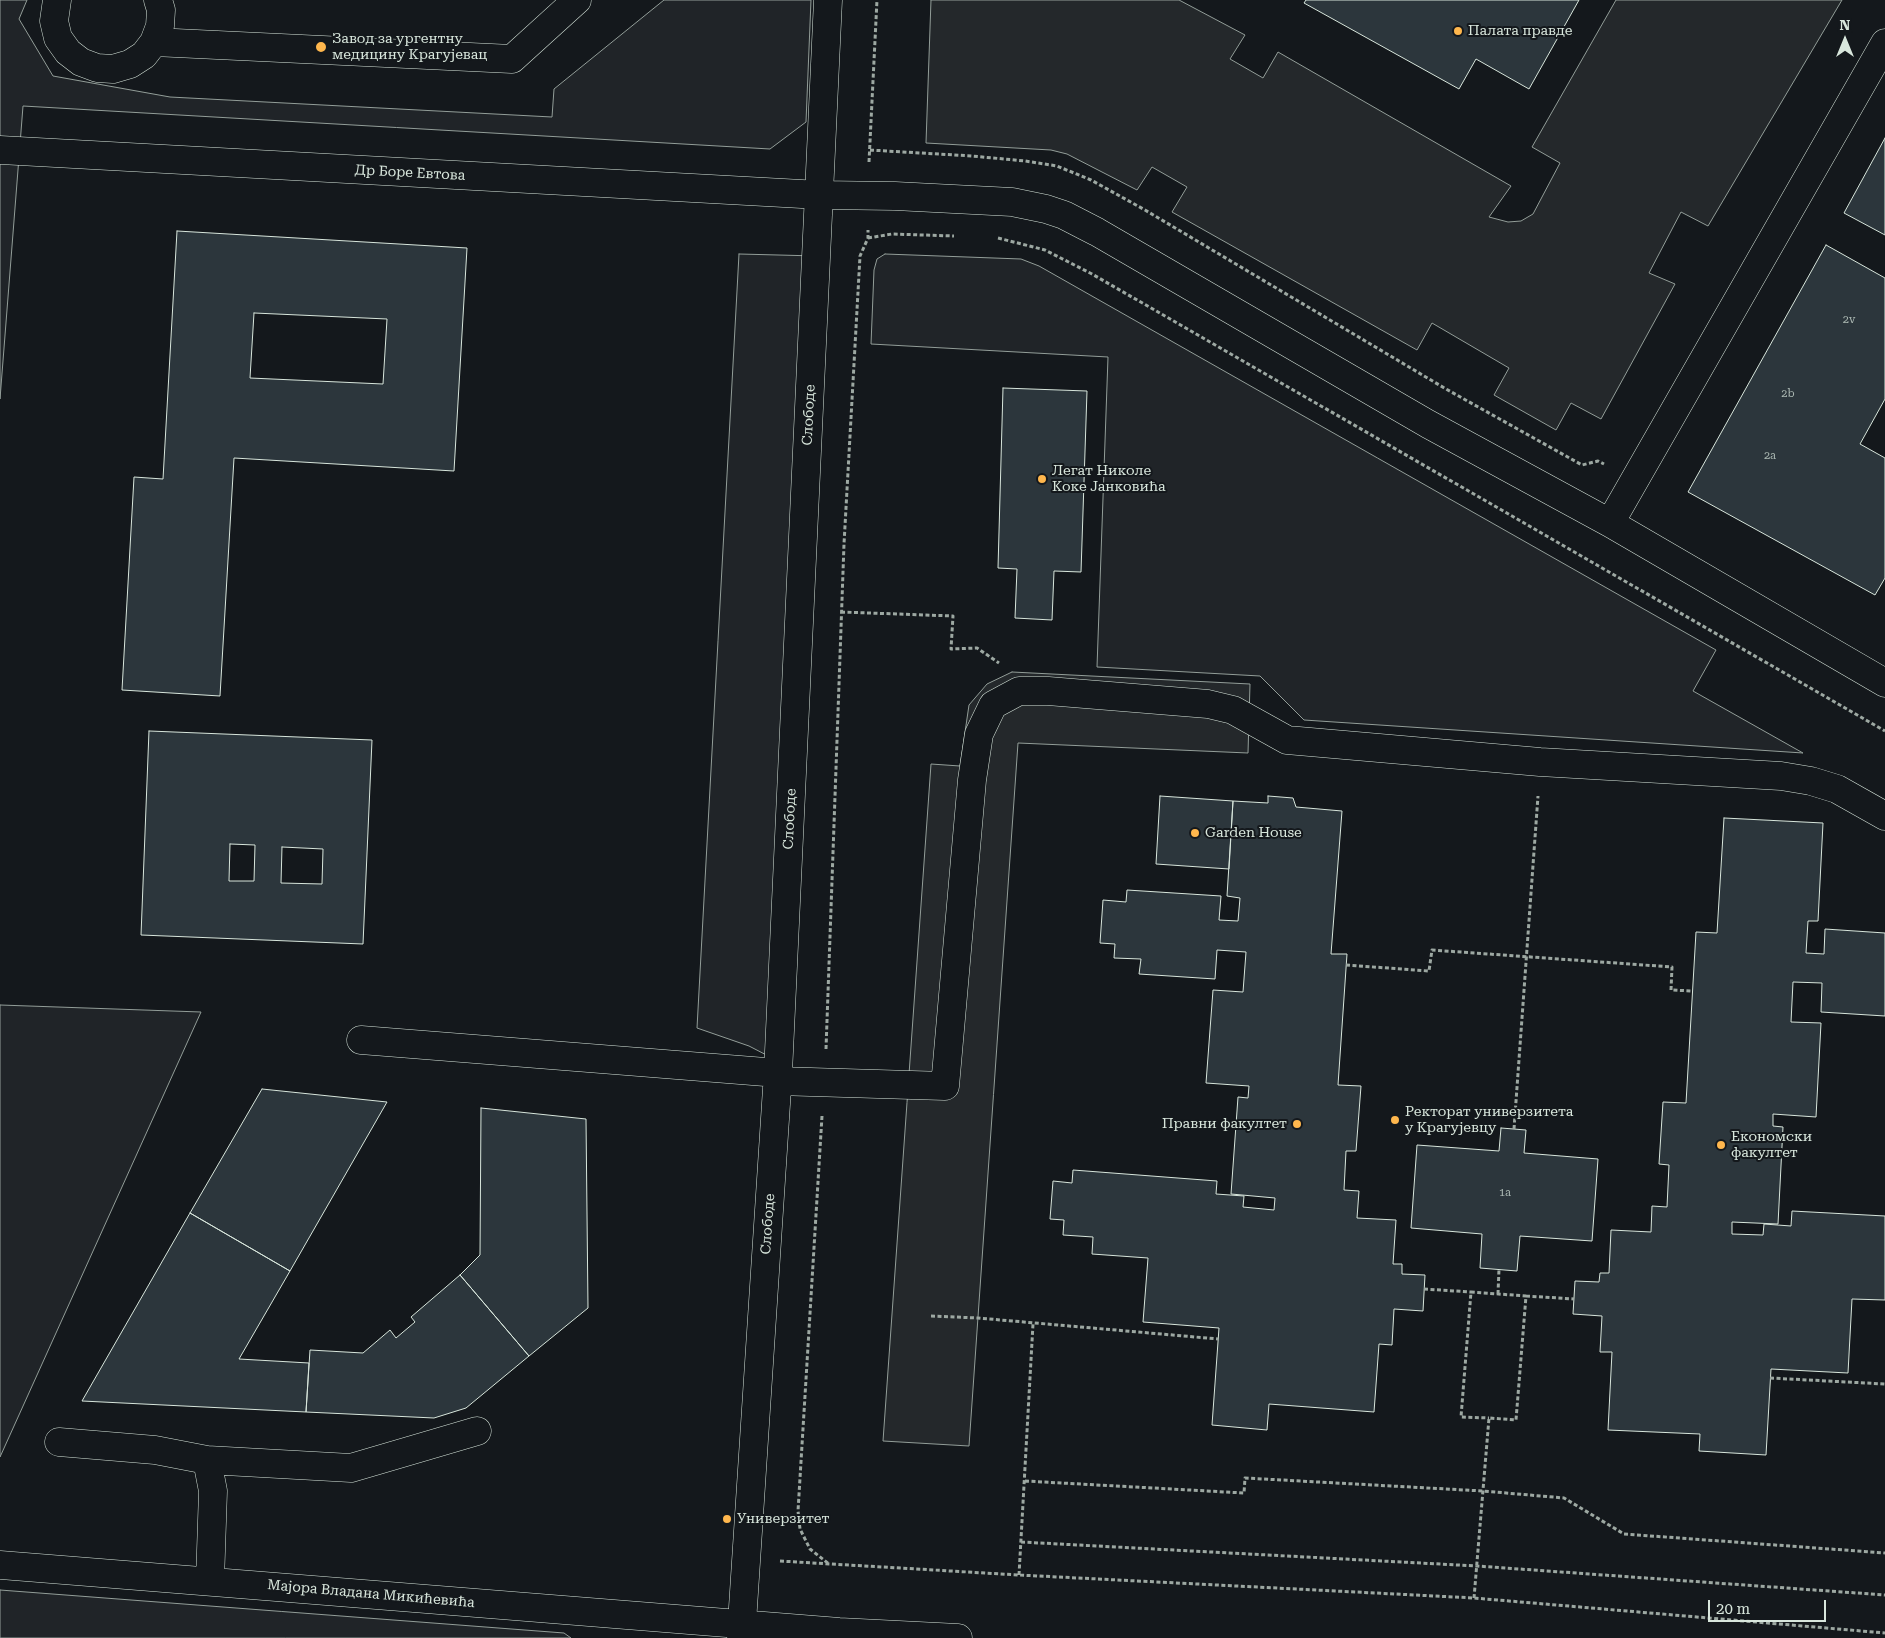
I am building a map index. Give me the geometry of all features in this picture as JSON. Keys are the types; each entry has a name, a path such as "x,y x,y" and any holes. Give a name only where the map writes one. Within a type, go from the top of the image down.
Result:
{"street":[{"path":"57,0 54,21 58,38 68,52 81,62 105,69 114,69 130,64 144,55 154,42 160,26 161,10 158,0"},
{"path":"154,42 512,59 578,0"},
{"name":"Слободе","path":"741,1631 778,1077 828,0"},
{"path":"1610,523 1885,43"},
{"name":"Др Боре Евтова","path":"0,150 820,195 1012,202 1046,208 1097,232 1428,424 1610,523 1885,683"},
{"path":"361,1040 778,1077 824,1083 945,1086 972,780 979,734 993,705 1019,691 1048,691 1208,704 1234,710 1287,740 1540,762 1781,776 1811,781 1836,789 1885,816"},
{"path":"59,1442 155,1450 207,1460 351,1468 477,1431"},
{"path":"207,1460 213,1491 210,1581"},
{"name":"Мајора Владана Микићевића","path":"0,1565 210,1581 741,1631 958,1638"}],"path":[{"path":"829,1564 810,1549 800,1529 798,1511 824,1083 841,612 860,256 868,238 877,0"},
{"path":"868,238 892,234 959,236"},
{"path":"997,238 1045,250 1092,274 1885,731"},
{"path":"841,612 953,616 951,649 977,648 998,662 1019,691"},
{"path":"1514,1129 1540,762"},
{"path":"1346,965 1429,971 1432,950 1672,967 1671,990 1692,992"},
{"path":"1498,1294 1499,1269"},
{"path":"1424,1289 1574,1299"},
{"path":"1471,1292 1461,1417 1516,1420 1526,1296"},
{"path":"931,1316 978,1318 1218,1339"},
{"path":"1019,1575 1033,1324"},
{"path":"1770,1378 1885,1384"},
{"path":"1474,1598 1489,1418"},
{"path":"1025,1482 1244,1492 1245,1478 1483,1491 1564,1498 1624,1534 1885,1553"},
{"path":"1021,1542 1477,1566 1885,1595"},
{"path":"747,1558 1019,1575 1474,1598 1885,1634"}],"shaded area":[{"path":"0,0 27,0 19,19 53,76 170,97 552,117 554,89 664,0 811,0 806,122 770,149 23,106 0,399"},
{"path":"931,0 1179,0 1245,35 1230,59 1263,78 1278,52 1511,186 1489,217 1508,222 1521,221 1533,214 1560,163 1532,147 1616,0 1842,0 1708,226 1681,212 1649,273 1675,284 1601,419 1571,403 1556,430 1494,395 1509,368 1432,323 1417,350 1172,212 1187,187 1152,167 1137,190 1067,154 1051,150 926,143"},
{"path":"739,254 817,256 778,1061 749,1046 697,1028"},
{"path":"885,254 1021,259 1039,266 1716,650 1693,691 1803,753 1304,720 1260,676 1097,667 1108,357 871,344 874,270 877,259"},
{"path":"1012,672 1250,684 1248,753 1018,743 969,1446 883,1441 931,764 960,766 969,705 987,684"},
{"path":"0,1005 201,1012 0,1457"},
{"path":"0,1590 564,1633 571,1638 0,1638"}],"building":[{"name":"Палата правде","path":"1306,0 1579,0 1529,89 1476,59 1459,89 1304,3"},
{"path":"1885,138 1885,235 1844,213"},
{"path":"177,231 467,248 454,471 234,458 220,696 122,690 134,477 163,479","holes":["254,313 387,319 383,384 250,378"]},
{"path":"1826,245 1885,278 1885,399 1860,444 1885,458 1885,578 1875,595 1688,492"},
{"name":"Легат Николе Коке Јанковића","path":"1003,388 1087,391 1081,572 1054,571 1052,620 1015,618 1017,569 998,568"},
{"path":"149,731 372,740 363,944 141,935","holes":["230,844 255,845 254,881 229,881","282,847 323,849 322,884 281,883"]},
{"name":"Garden House","path":"1160,796 1233,801 1229,869 1156,864"},
{"name":"Правни факултет","path":"1268,796 1293,798 1296,807 1342,811 1331,954 1347,954 1338,1085 1361,1086 1356,1151 1346,1151 1344,1190 1359,1191 1357,1218 1396,1220 1393,1264 1402,1264 1402,1274 1425,1275 1423,1311 1394,1309 1392,1345 1379,1344 1374,1412 1269,1404 1267,1430 1212,1425 1219,1328 1143,1322 1148,1258 1092,1254 1093,1237 1063,1235 1064,1220 1050,1219 1053,1181 1072,1183 1073,1170 1217,1181 1216,1194 1244,1196 1243,1207 1274,1210 1275,1198 1231,1194 1238,1097 1248,1098 1249,1086 1206,1083 1213,990 1243,992 1246,952 1217,950 1215,979 1139,974 1141,959 1114,958 1115,944 1100,943 1103,900 1126,902 1127,890 1221,896 1219,920 1238,921 1240,898 1227,896 1233,801 1268,803"},
{"name":"Економски факултет","path":"1724,818 1823,823 1818,921 1808,921 1806,953 1824,954 1825,929 1885,933 1885,1016 1821,1012 1822,983 1793,982 1791,1022 1821,1023 1816,1117 1773,1114 1773,1126 1783,1127 1778,1224 1732,1222 1732,1234 1763,1235 1764,1224 1791,1226 1792,1211 1885,1216 1885,1300 1852,1299 1848,1373 1771,1369 1766,1455 1699,1451 1700,1434 1608,1430 1612,1352 1600,1352 1602,1316 1573,1314 1575,1281 1599,1282 1600,1273 1609,1273 1611,1230 1651,1232 1652,1206 1667,1207 1669,1165 1659,1164 1663,1102 1686,1103 1696,932 1717,933"},
{"path":"262,1089 387,1102 290,1271 190,1213"},
{"path":"481,1108 586,1119 588,1308 529,1356 460,1275 480,1255"},
{"name":"Ректорат универзитета у Крагујевцу","path":"1501,1128 1526,1130 1524,1153 1598,1159 1592,1241 1520,1236 1517,1271 1480,1268 1482,1234 1411,1228 1417,1145 1499,1151"},
{"path":"190,1213 290,1271 239,1359 309,1363 306,1412 82,1401"},
{"path":"460,1275 529,1356 466,1408 434,1418 306,1412 310,1350 363,1353 390,1330 396,1338 415,1322 411,1317"}],"place":[{"name":"Палата правде","path":"1458,31"},
{"name":"Завод за ургентну медицину Крагујевац","path":"321,47"},
{"name":"Легат Николе Коке Јанковића","path":"1042,479"},
{"name":"Garden House","path":"1195,833"},
{"name":"Ректорат универзитета у Крагујевцу","path":"1395,1120"},
{"name":"Правни факултет","path":"1297,1124"},
{"name":"Економски факултет","path":"1721,1145"},
{"name":"Универзитет","path":"727,1519"}]}
